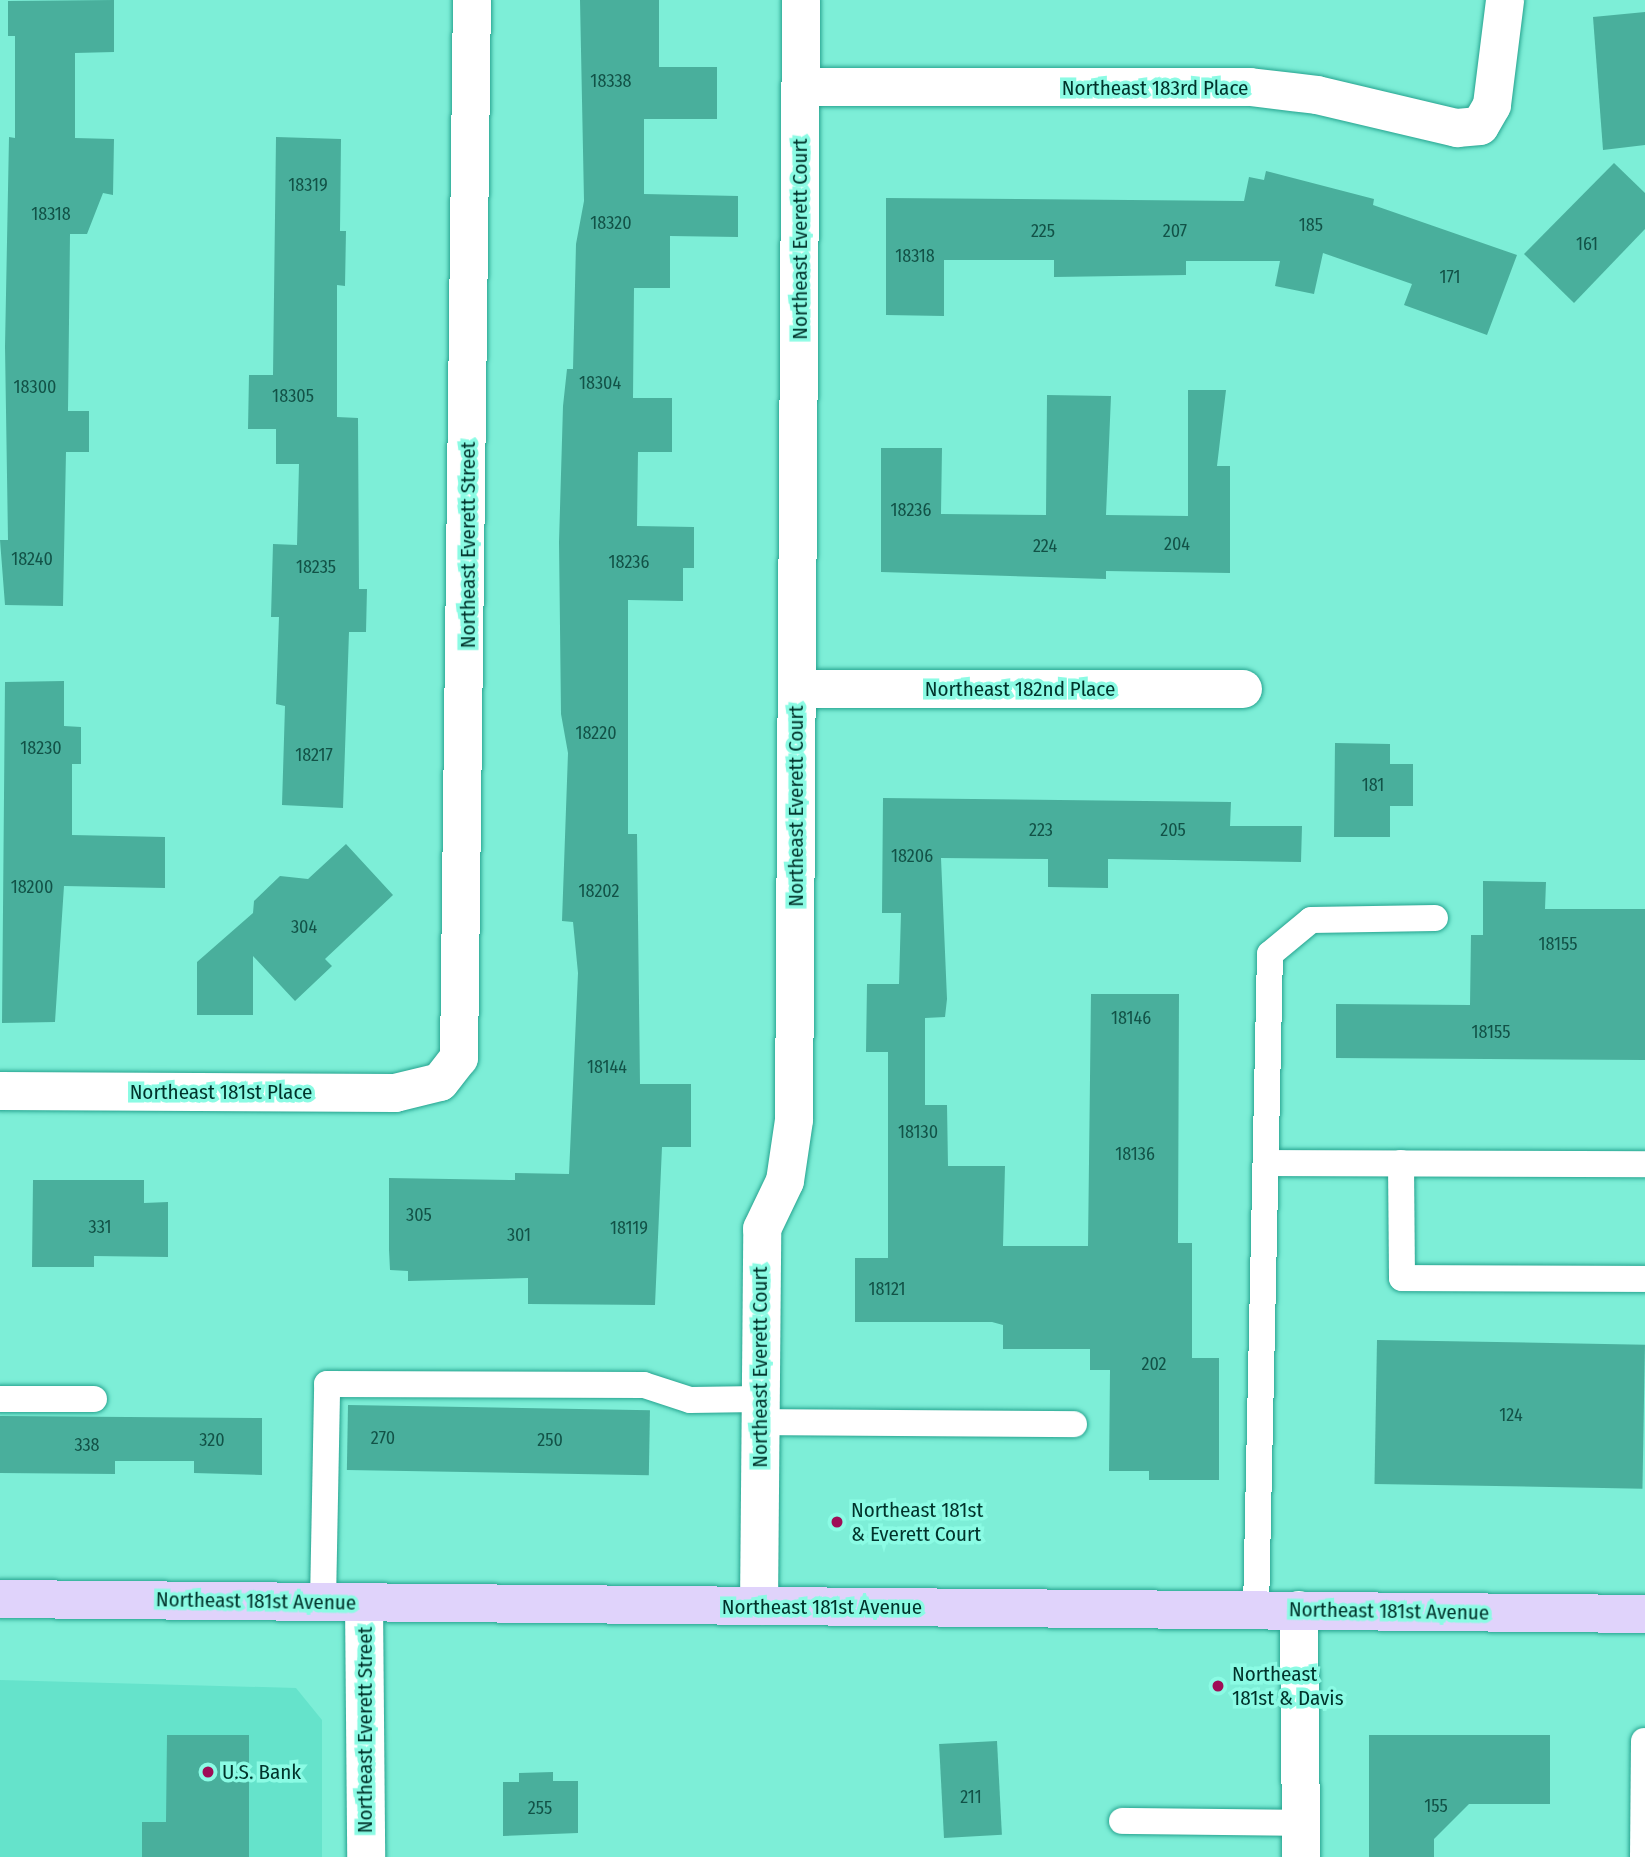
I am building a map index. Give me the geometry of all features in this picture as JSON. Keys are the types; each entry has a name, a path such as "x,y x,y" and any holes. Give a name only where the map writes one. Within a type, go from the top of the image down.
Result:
{"main road":[{"name":"Northeast 181st Avenue","path":"0,1599 1645,1614"}],"street":[{"name":"Northeast Everett Street","path":"440,1082 460,1058 465,1027 472,0"},
{"name":"Northeast Everett Court","path":"759,1606 762,1228 785,1181 794,1120 801,0"},
{"name":"Northeast 183rd Place","path":"801,87 1250,87 1317,95 1457,128 1480,126 1492,105 1505,0"},
{"name":"Northeast 182nd Place","path":"797,689 1243,689"},
{"name":"Northeast 181st Place","path":"0,1090 395,1093 440,1082"},
{"name":"Northeast Everett Street","path":"364,1602 366,1857"},
{"path":"1299,1610 1300,1840"}],"lane":[{"path":"1256,1610 1270,954 1311,920 1435,918"},
{"path":"1267,1163 1645,1164"},
{"path":"1401,1163 1402,1278 1645,1279"},
{"path":"323,1602 327,1384 644,1385 690,1400 759,1410 1074,1424"},
{"path":"0,1399 94,1399"},
{"path":"1643,1857 1644,1741"},
{"path":"1122,1821 1300,1840"}],"shaded area":[{"path":"0,1680 296,1688 322,1720 322,1857 0,1857"}],"building":[{"path":"114,0 114,52 75,53 75,138 114,139 113,195 103,193 87,234 70,234 68,411 89,411 89,452 66,452 63,606 5,605 0,540 8,540 5,347 9,137 15,138 15,36 8,36 8,1"},
{"path":"580,0 659,0 659,67 717,67 717,119 644,119 644,194 738,196 738,237 670,236 670,288 634,288 633,398 672,398 672,452 638,452 637,526 694,527 694,568 683,568 683,601 628,600 628,834 637,834 640,1084 691,1084 691,1147 662,1147 655,1305 528,1304 528,1278 408,1281 408,1271 390,1270 389,1178 515,1180 515,1173 569,1174 578,973 573,922 562,921 568,753 561,714 559,542 563,406 567,369 573,369 576,244 584,201"},
{"path":"1645,12 1645,145 1603,150 1593,17"},
{"path":"276,137 341,139 340,231 346,231 345,286 337,285 337,417 358,418 359,589 367,589 366,632 349,632 343,808 282,805 285,706 276,704 279,617 271,617 273,544 297,545 299,464 276,464 276,429 248,429 249,375 273,375"},
{"path":"1614,163 1645,193 1645,229 1574,303 1524,254"},
{"path":"1266,171 1374,199 1373,205 1517,255 1487,335 1404,305 1412,284 1323,253 1314,294 1275,286 1280,261 1186,261 1186,275 1054,277 1054,260 944,260 944,316 886,315 886,198 1244,201 1249,177 1264,180"},
{"path":"1188,390 1226,390 1217,466 1230,466 1230,573 1106,571 1106,579 881,572 881,448 942,448 941,514 1046,515 1047,395 1111,396 1106,515 1188,516"},
{"path":"64,681 64,726 81,727 81,764 72,764 72,835 165,837 165,888 64,886 55,1022 2,1023 5,682"},
{"path":"1335,743 1390,744 1390,764 1413,764 1413,806 1390,806 1390,837 1334,837"},
{"path":"883,798 1231,802 1230,826 1302,826 1301,862 1108,859 1108,888 1048,887 1048,859 941,858 947,999 945,1017 925,1018 925,1105 947,1105 948,1166 1005,1166 1003,1246 1088,1246 1091,994 1179,994 1178,1243 1192,1243 1192,1358 1219,1358 1219,1480 1149,1480 1149,1471 1109,1471 1110,1370 1090,1370 1090,1349 1003,1349 1003,1325 992,1322 855,1322 855,1258 888,1258 888,1052 866,1052 867,984 899,984 901,913 882,913"},
{"path":"346,844 393,895 325,959 332,966 295,1001 253,956 253,1015 197,1015 197,962 253,913 254,901 280,876 308,879"},
{"path":"1483,881 1546,882 1545,909 1645,909 1645,1060 1336,1058 1336,1004 1470,1005 1471,935 1483,935"},
{"path":"33,1180 144,1180 144,1203 168,1202 168,1257 94,1256 94,1267 32,1267"},
{"path":"1377,1340 1645,1345 1642,1489 1374,1484"},
{"path":"348,1405 650,1410 649,1475 347,1470"},
{"path":"0,1416 262,1418 262,1475 194,1473 194,1461 115,1461 115,1474 0,1473"},
{"name":"U.S. Bank","path":"167,1735 249,1735 249,1857 142,1857 142,1822 166,1822"},
{"path":"1369,1735 1550,1735 1550,1804 1469,1804 1434,1839 1434,1857 1369,1857"},
{"path":"997,1741 1002,1835 944,1838 939,1744"},
{"path":"553,1772 553,1781 578,1781 578,1833 503,1836 503,1782 519,1782 519,1773"}],"place":[{"name":"Northeast 181st & Everett Court","path":"837,1522"},
{"name":"Northeast 181st & Davis","path":"1218,1686"},
{"name":"U.S. Bank","path":"208,1772"}]}
